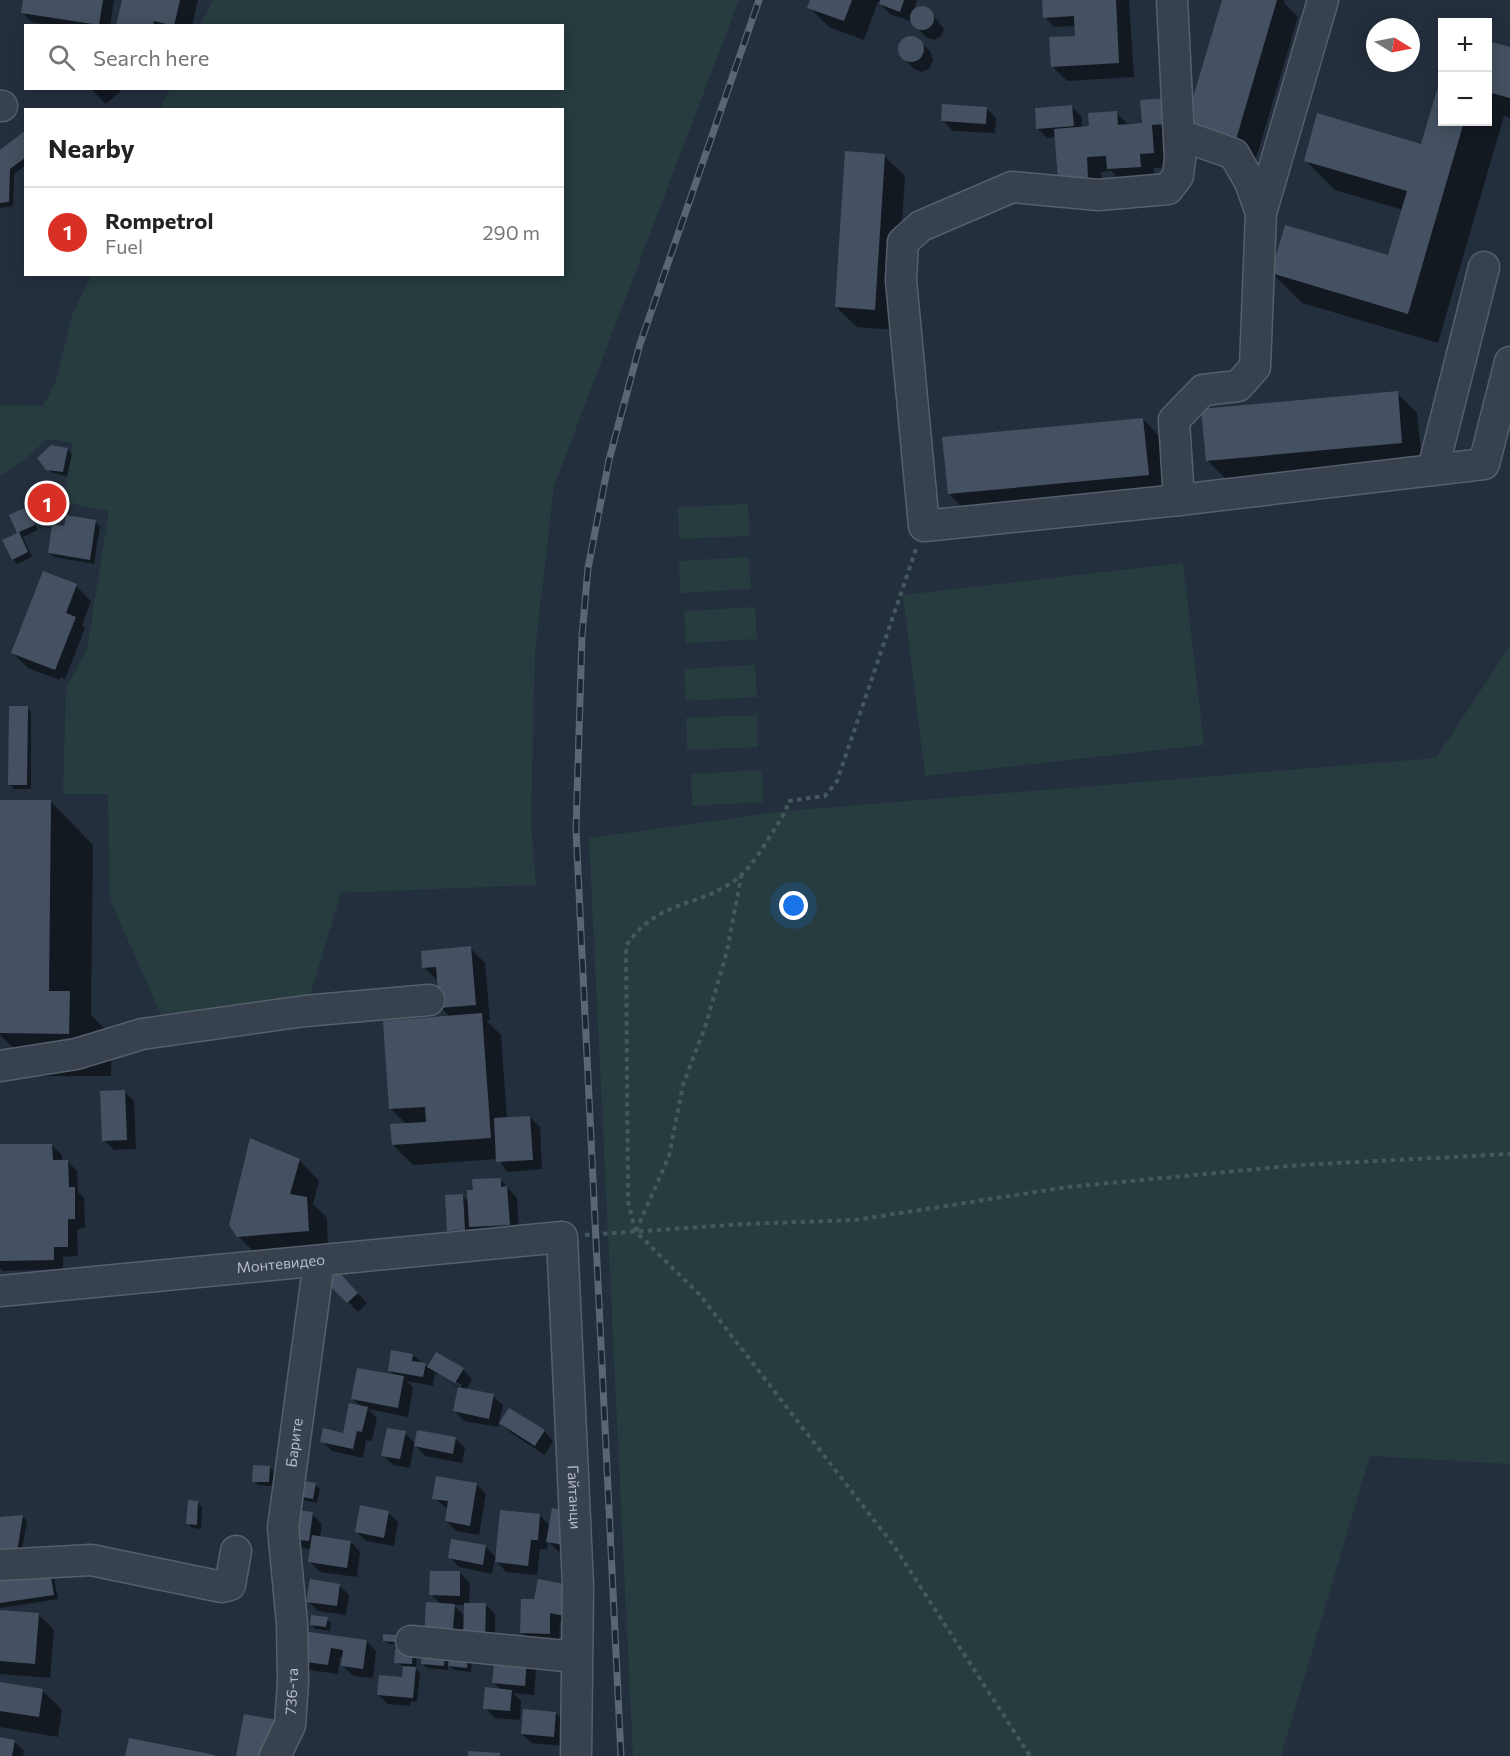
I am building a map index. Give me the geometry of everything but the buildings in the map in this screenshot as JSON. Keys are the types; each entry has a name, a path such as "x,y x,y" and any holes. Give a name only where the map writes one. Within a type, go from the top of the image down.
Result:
{"street":[{"path":"1172,0 1180,135 1178,176 1168,189 1098,195 1012,187 921,226 903,242 901,279 924,526 1179,500 1497,463 1510,362"},
{"path":"1179,500 1174,420 1203,390 1238,386 1255,367 1261,213 1323,0"},
{"path":"1180,135 1234,154 1282,137"},
{"path":"1234,154 1250,182 1261,213"},
{"path":"1433,469 1484,267"},
{"path":"0,1066 76,1054 142,1034 305,1011 429,1000"},
{"name":"Монтевидео","path":"0,1292 562,1237"},
{"name":"Гайтанци","path":"562,1237 574,1452 578,1585 576,1756"},
{"name":"Барите","path":"292,1624 283,1528 319,1261"},
{"path":"0,1565 91,1560 222,1587 230,1586 234,1578 236,1551"},
{"name":"736-та","path":"275,1756 290,1725 292,1624"},
{"path":"411,1641 576,1657"}],"path":[{"path":"924,526 837,781 825,796 788,801 786,811 741,877 716,893 672,906 636,931 626,946 628,1201 635,1231 700,1295 894,1546 1030,1756"},
{"path":"635,1231 669,1156 683,1085 706,1024 727,951 741,877"},
{"path":"596,1234 855,1220 1079,1186 1300,1165 1510,1154"}],"green space":[{"path":"213,0 739,0 554,486 535,652 531,822 536,885 341,893 308,1002 163,1019 110,900 108,794 63,794 66,689 87,649 109,511 63,502 73,443 47,439 23,461 0,476 0,405 43,406 56,381 73,313 91,276 564,276 564,108 160,108 170,90 564,90 564,24 201,24"},
{"path":"748,504 750,536 679,539 678,507"},
{"path":"749,557 751,589 680,593 679,561"},
{"path":"1183,563 1204,745 925,776 903,595"},
{"path":"755,607 757,639 686,643 684,611"},
{"path":"1510,646 1510,1464 1370,1456 1281,1756 633,1756 589,838 786,811 1436,758"},
{"path":"755,665 757,697 686,701 684,669"},
{"path":"757,715 758,747 687,750 686,718"},
{"path":"762,770 763,802 692,806 691,774"}],"railway":[{"path":"621,1756 576,830 582,636 588,568 609,460 640,344 759,0"}],"place":[{"name":"Rompetrol","path":"47,503"}]}
